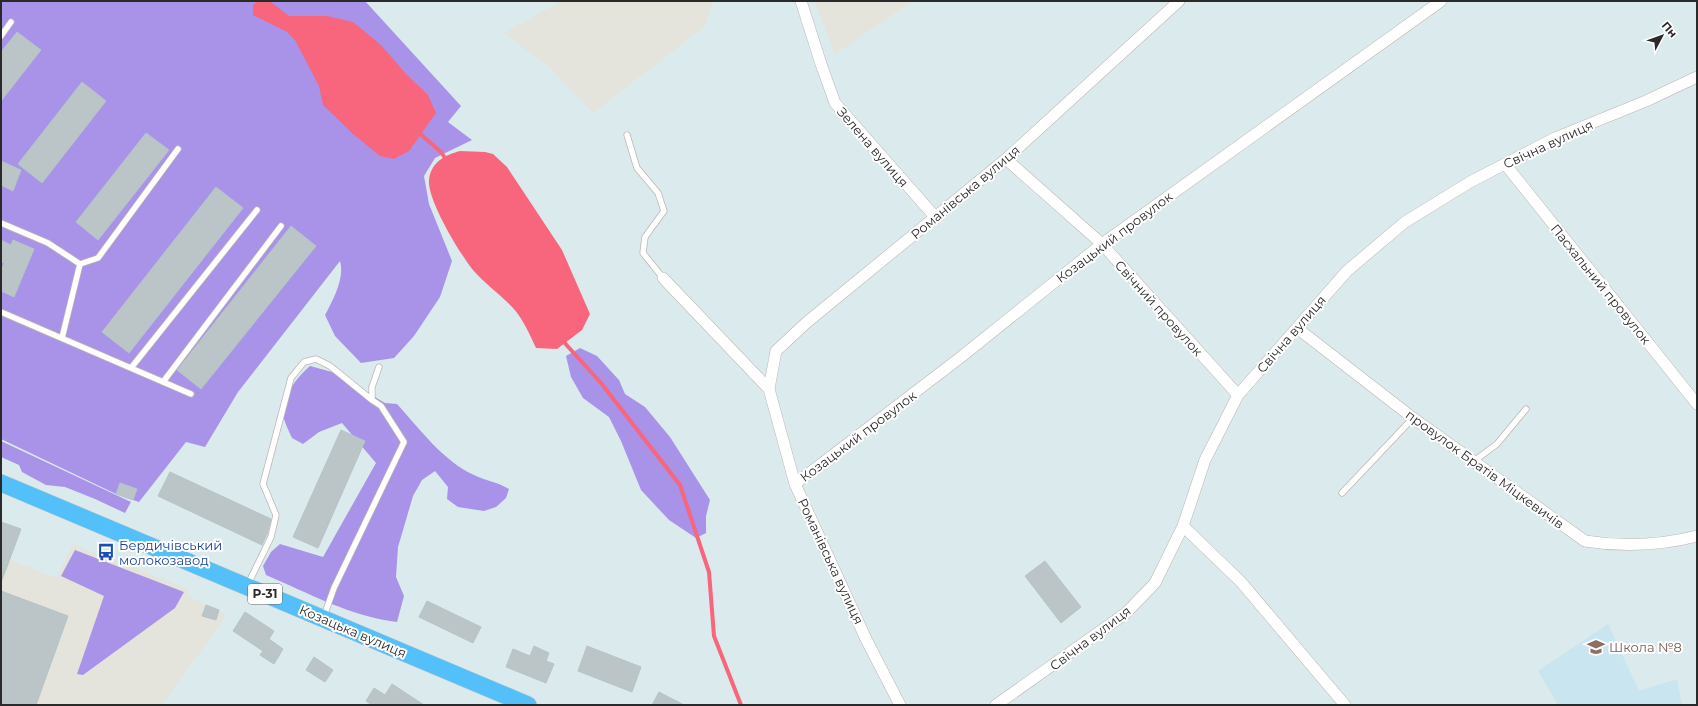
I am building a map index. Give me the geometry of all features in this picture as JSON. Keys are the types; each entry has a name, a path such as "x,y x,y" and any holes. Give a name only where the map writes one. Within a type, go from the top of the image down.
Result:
{"main road":[{"name":"Козацька вулиця","path":"1,483 528,705"}],"street":[{"name":"Зелена вулиця","path":"801,1 820,64 835,103 936,218"},
{"name":"Романівська вулиця","path":"900,705 866,639 795,484 769,389 776,351 806,323 936,218 1006,159 1179,1"},
{"name":"Козацький провулок","path":"795,484 961,357 1102,244 1441,1"},
{"name":"Свічна вулиця","path":"996,705 1126,613 1155,583 1183,526 1205,460 1238,395 1347,271 1405,222 1470,182 1555,138 1646,101 1697,77"},
{"name":"Свічний провулок","path":"1006,159 1102,244 1238,395"},
{"name":"Пасхальний провулок","path":"1505,164 1697,404"},
{"name":"Романівська вулиця","path":"663,278 769,389"},
{"name":"провулок Братів Міцкевичів","path":"1297,328 1413,418 1585,541 1612,545 1651,543 1697,536"},
{"path":"1183,526 1241,582 1345,705"}],"lane":[{"path":"1,36 11,22"},
{"path":"627,135 637,168 658,193 664,211 645,237 643,253 663,278"},
{"path":"80,264 98,258 178,149"},
{"path":"131,368 257,210"},
{"path":"1,223 48,244 80,264"},
{"path":"163,382 281,226"},
{"path":"62,338 80,264"},
{"path":"1,312 191,394"},
{"path":"247,586 256,564 271,537 276,515 263,484 291,378 304,362 316,359 330,366 380,406 404,442 334,588 324,619"},
{"path":"372,400 372,387 379,367"},
{"path":"1474,461 1497,444 1526,409"},
{"path":"1342,493 1413,418"}],"shaded area":[{"path":"1,1 365,1 461,106 448,122 472,140 435,158 424,176 429,204 452,261 440,297 414,336 394,358 361,363 335,336 325,315 335,296 340,282 340,261 238,392 205,447 186,442 139,502 116,494 1,439"},
{"path":"258,1 271,2 289,16 327,16 353,22 381,45 406,74 428,95 436,113 409,151 394,159 380,156 353,134 323,105 319,86 295,40 287,32 253,15 253,5"},
{"path":"561,1 713,1 705,26 593,113 549,67 504,33"},
{"path":"814,1 914,1 835,54"},
{"path":"460,151 485,152 493,154 507,167 562,250 590,314 582,330 557,349 536,348 517,312 473,270 445,226 433,200 430,189 430,174 440,160"},
{"path":"580,348 597,356 619,380 625,394 645,407 670,437 710,500 706,516 706,533 696,538 669,520 641,490 621,441 609,417 583,398 571,377 566,356"},
{"path":"310,366 332,372 385,403 397,404 432,444 452,462 474,475 509,489 506,498 496,507 484,511 458,507 447,499 448,487 435,471 422,480 413,496 398,547 396,577 404,596 397,622 347,610 266,575 263,566 271,552 280,544 323,557 376,463 342,423 319,432 303,444 292,438 283,414 285,400 300,375"},
{"path":"1,441 131,502 125,513 65,487 46,485 22,472 19,465 1,457"},
{"path":"1,522 21,529 10,560 56,578 73,544 188,589 188,596 227,615 162,705 1,705"},
{"path":"75,550 184,592 175,608 83,675 77,674 104,596 61,576"},
{"name":"Школа №8","path":"1608,624 1639,691 1677,679 1682,705 1558,705 1538,671"}],"building":[{"path":"17,32 41,50 1,101 1,52"},
{"path":"82,82 106,101 42,183 18,164"},
{"path":"146,133 169,150 98,240 76,222"},
{"path":"1,161 21,170 13,191 1,185"},
{"path":"216,187 243,208 129,353 102,332"},
{"path":"291,226 316,246 201,389 177,370"},
{"path":"1,240 11,245 13,240 34,249 14,297 1,291 1,271 4,263 1,262"},
{"path":"341,430 365,441 318,548 293,537"},
{"path":"170,472 271,519 262,545 158,496"},
{"path":"120,483 137,489 133,500 116,494"},
{"path":"1,522 21,529 2,580 1,580"},
{"path":"1045,561 1081,607 1061,623 1025,576"},
{"path":"1,591 68,616 36,705 1,705"},
{"path":"427,601 481,627 473,643 419,617"},
{"path":"206,605 219,610 216,620 202,616"},
{"path":"245,612 274,631 269,639 283,649 274,664 260,655 263,651 233,631"},
{"path":"534,646 549,653 546,661 554,664 546,683 506,667 513,649 530,656"},
{"path":"587,646 641,667 632,692 578,671"},
{"path":"314,657 333,670 325,682 306,670"},
{"path":"392,684 424,705 372,705 366,701 374,688 385,695"},
{"path":"659,692 684,705 652,705"}],"waterway":[{"path":"418,132 441,152 447,161"},
{"path":"562,340 601,383 680,485 709,572 714,636 741,705"}],"place":[{"name":"Бердичівський молокозавод","path":"106,552"},
{"name":"Школа №8","path":"1596,647"}]}
